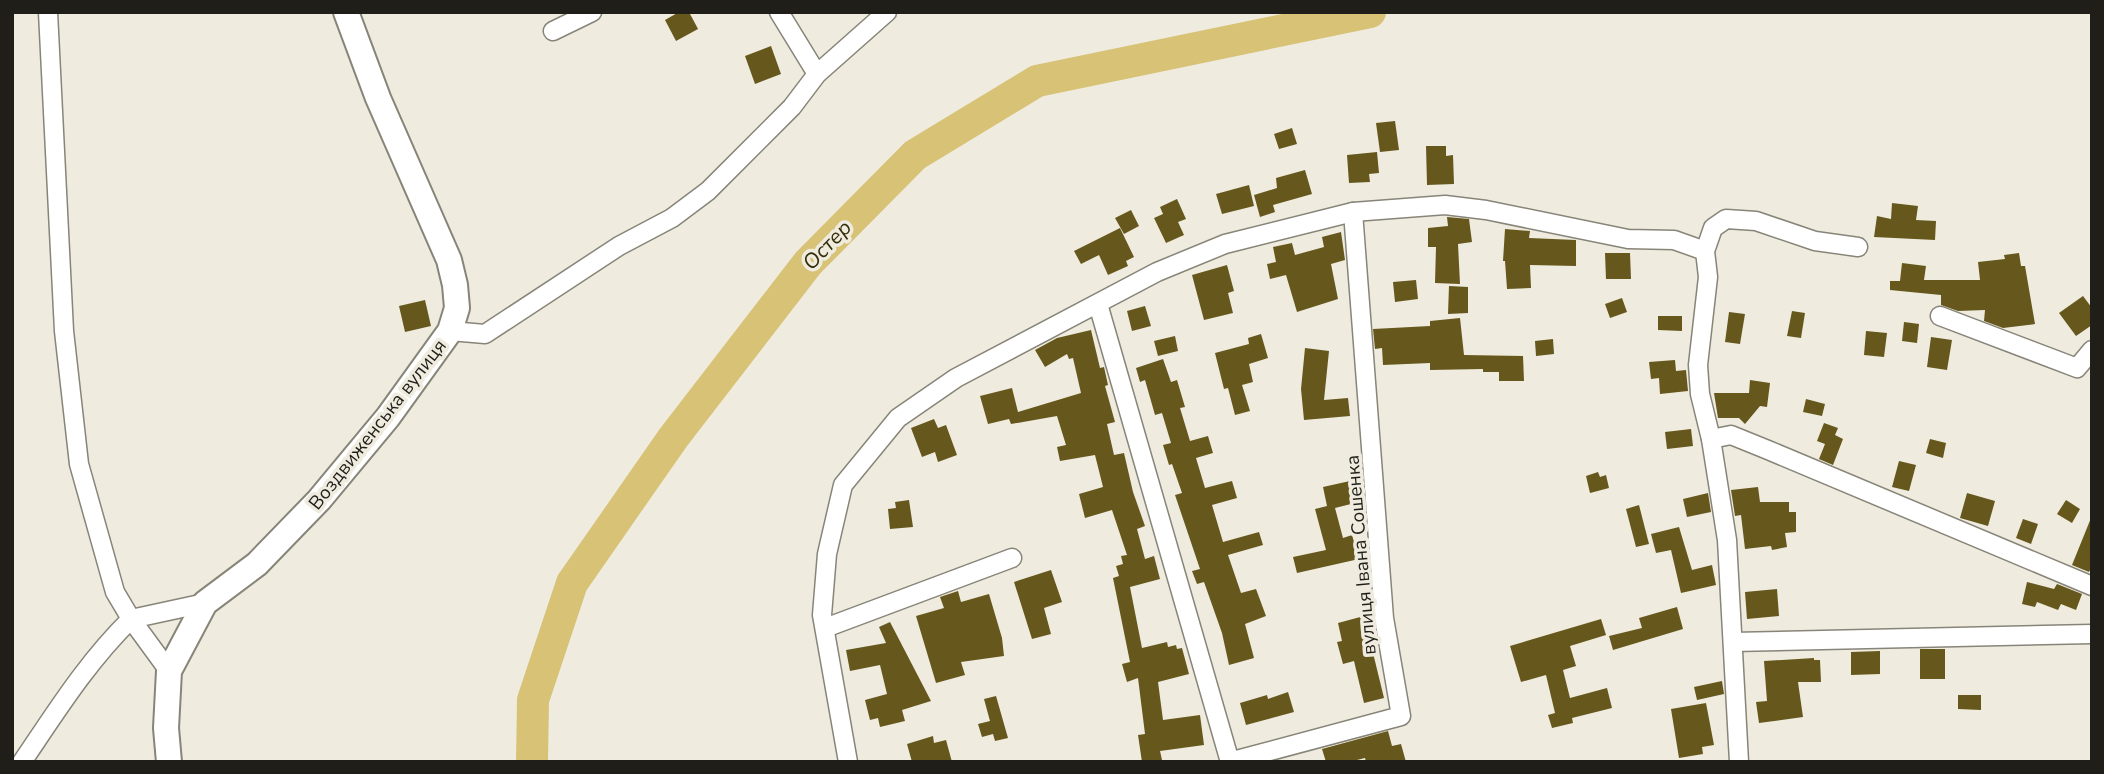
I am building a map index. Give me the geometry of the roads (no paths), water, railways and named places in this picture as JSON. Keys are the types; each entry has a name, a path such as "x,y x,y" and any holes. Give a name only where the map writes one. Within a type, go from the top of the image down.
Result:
{"street":[{"path":"48,12 64,331 79,464 115,592 169,671"},
{"name":"Воздвиженська вулиця","path":"169,762 166,728 169,671 205,603 257,564 319,500 388,416 450,331 457,308 449,260 378,98 346,12"},
{"path":"553,31 592,12"},
{"path":"779,12 817,74"},
{"path":"450,331 485,334 619,246 672,218 708,191 792,107 817,74 887,12"},
{"path":"848,762 822,615 827,554 843,485 898,418 956,378 1157,272 1225,244 1353,212 1445,205 1486,209 1628,239 1674,240 1705,251"},
{"name":"вулиця Івана Сошенка","path":"1098,304 1229,762 1401,716 1384,618 1353,212"},
{"path":"1739,762 1727,540 1711,439 1700,394 1698,366 1708,277 1705,251 1713,228 1726,219 1756,221 1815,241 1858,247"},
{"path":"1940,316 2077,368 2092,350"},
{"path":"1711,439 1731,435 2092,586"},
{"path":"825,628 1012,558"},
{"path":"22,762 84,670 131,619 205,603"},
{"path":"1733,642 2092,634"}],"waterway":[{"name":"Остер","path":"532,762 533,700 572,583 673,438 808,263 915,155 1037,81 1370,12"}]}
